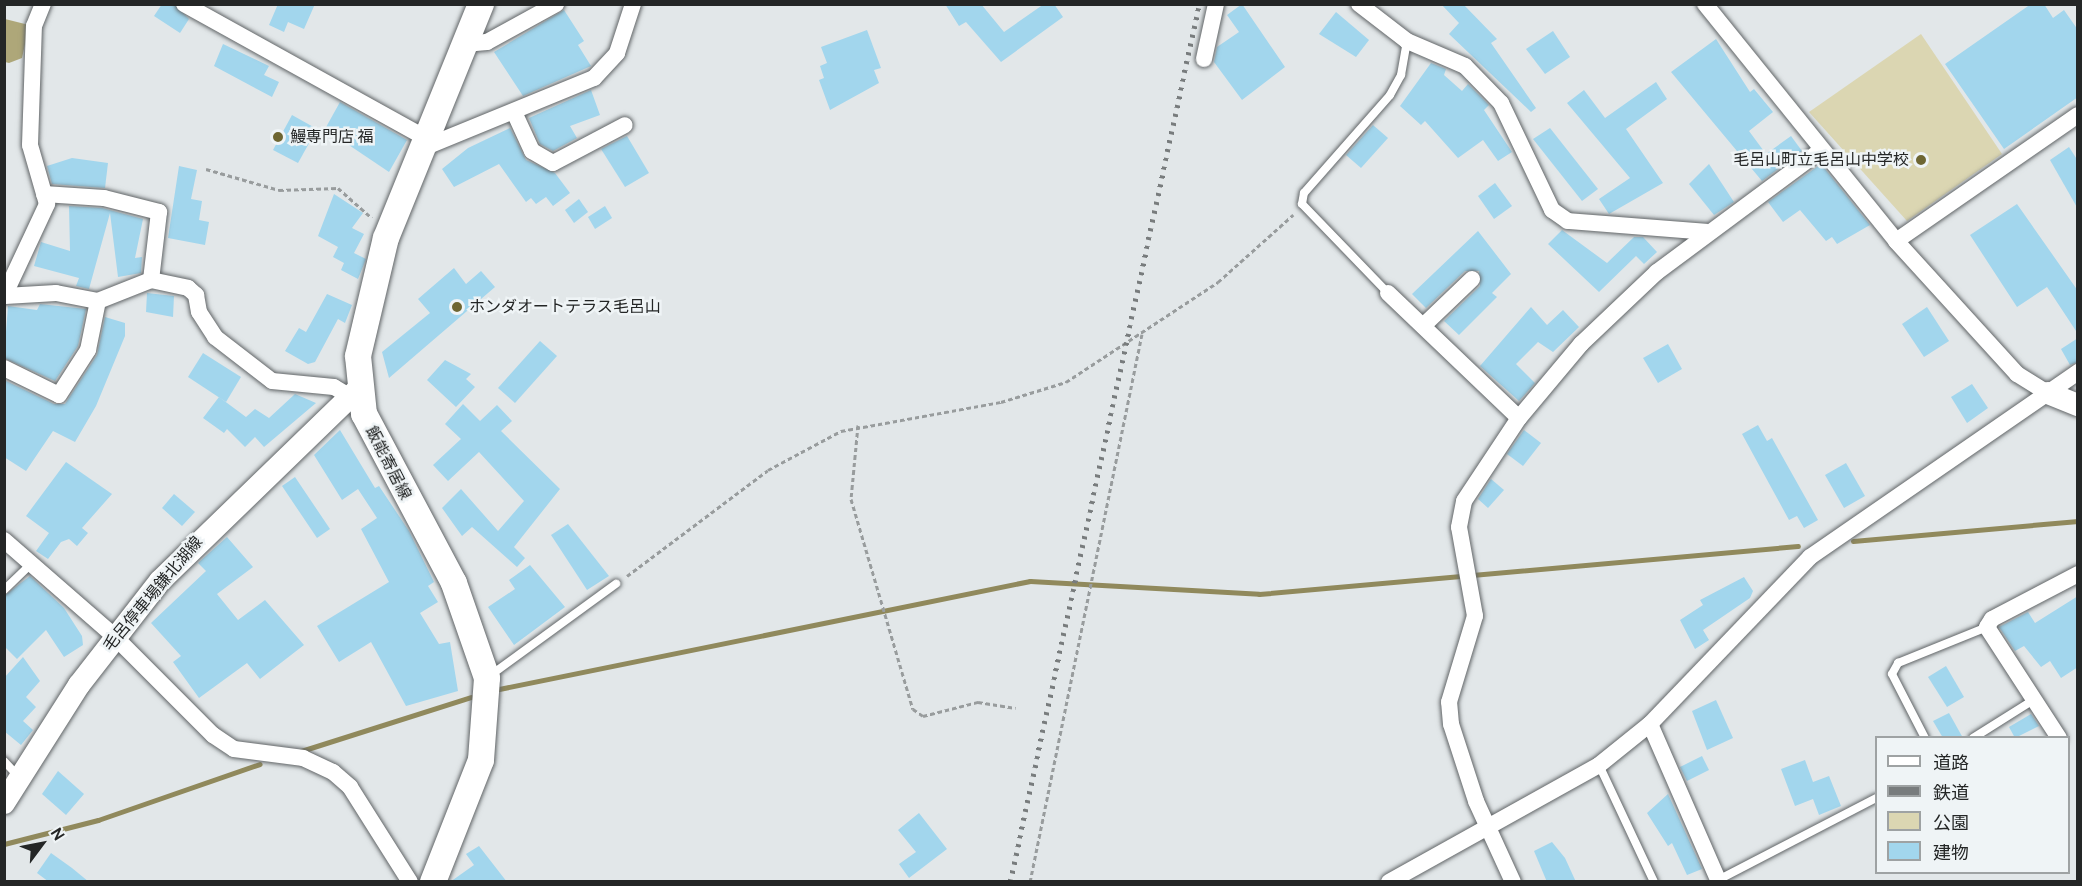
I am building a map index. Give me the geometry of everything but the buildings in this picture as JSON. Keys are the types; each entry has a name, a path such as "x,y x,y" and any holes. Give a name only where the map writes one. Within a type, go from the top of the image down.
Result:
{"main road":[{"name":"飯能寄居線","path":"433,882 481,760 487,678 454,583 382,457 354,391 361,335 386,237 481,4"},
{"name":"毛呂停車場鎌北湖線","path":"4,803 115,637 207,531 354,391"},
{"path":"2048,393 2078,405"}],"street":[{"path":"5,296 41,225 44,194 32,167 29,97 34,26 43,4"},
{"path":"184,4 424,143 514,112 581,85 604,69 617,53 633,4"},
{"path":"464,44 487,42 556,4"},
{"path":"1204,59 1216,4"},
{"path":"1359,4 1407,40 1465,66 1502,103 1552,210 1568,221 1707,232"},
{"path":"1705,4 1896,241 2017,374 2048,393"},
{"path":"514,112 531,151 552,163 625,125"},
{"path":"1896,241 2078,115"},
{"path":"1514,882 1487,828 1456,751 1449,702 1475,616 1459,528 1476,478 1519,418 1581,344 1707,232 1821,150"},
{"path":"44,194 104,198 159,212 151,280"},
{"path":"1423,326 1472,279"},
{"path":"5,296 56,292 98,301 151,280 196,295 206,326 272,381 354,391"},
{"path":"1388,293 1519,418"},
{"path":"4,368 59,395 88,350 98,301"},
{"path":"1389,882 1599,765 1650,724 1810,557 2078,372"},
{"path":"4,540 115,637 213,735 234,749 303,758 333,772 350,787 410,882"},
{"path":"2058,736 1987,627 1992,618 2078,574"},
{"path":"1650,724 1718,881"}],"lane":[{"path":"1388,293 1302,204 1304,193 1390,95 1401,75 1407,40"},
{"path":"4,590 32,564"},
{"path":"487,678 616,584"},
{"path":"1924,736 1892,674 1898,663 1987,627"},
{"path":"1976,736 2035,699"},
{"path":"4,761 21,779"},
{"path":"1599,765 1654,882"},
{"path":"1718,881 1875,799"}],"path":[{"path":"206,170 279,190 338,188 362,204 386,237"},
{"path":"616,584 768,470 858,425 1001,402 1066,382 1142,334 1273,238 1302,204"},
{"path":"1030,882 1142,334"},
{"path":"858,425 851,499 913,709 923,716 978,702 1016,708"}],"green space":[{"path":"1921,34 2002,154 1907,221 1809,112"}],"shaded area":[{"path":"5,19 29,25 22,58 9,63 5,62"}],"waterway":[{"path":"1853,541 2078,521"},
{"path":"499,689 1030,581 1259,594 1798,546"},
{"path":"301,751 471,697"},
{"path":"4,844 98,820 260,764"}],"railway":[{"path":"1010,882 1199,4"}],"place":[{"name":"鰻専門店 福","path":"278,137"},
{"name":"毛呂山町立毛呂山中学校","path":"1921,160"},
{"name":"ホンダオートテラス毛呂山","path":"457,307"}]}
